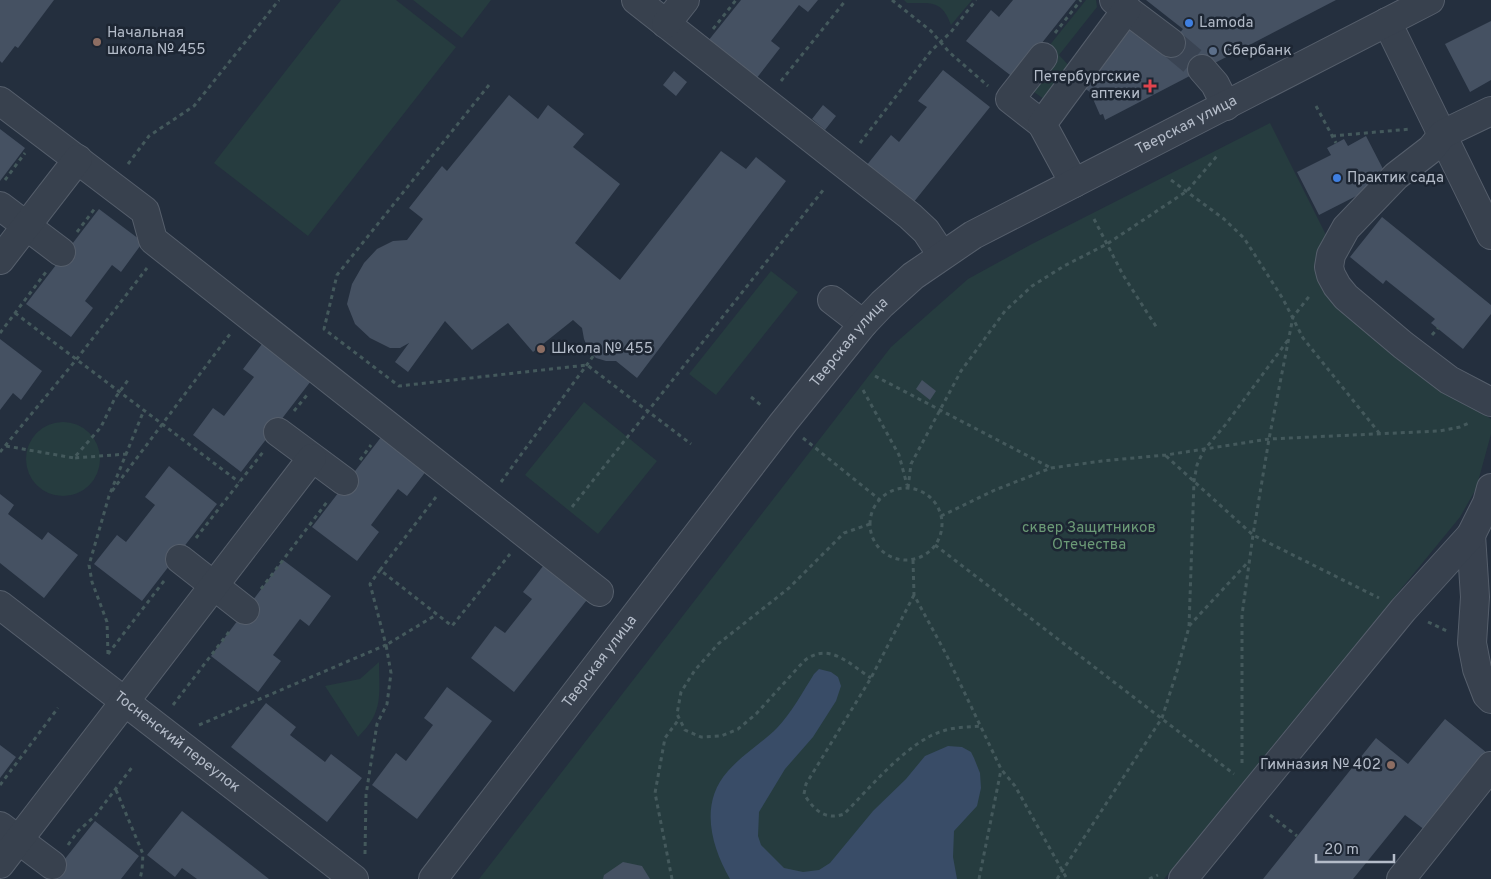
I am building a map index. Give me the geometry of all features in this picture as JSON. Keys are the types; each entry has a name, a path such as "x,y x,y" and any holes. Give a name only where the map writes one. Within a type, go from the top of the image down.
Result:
{"street":[{"path":"636,0 918,223 942,255"},
{"path":"666,24 685,0"},
{"name":"Тверская улица","path":"433,879 778,430 863,324 913,276 973,235 1430,0"},
{"path":"1042,124 1121,5 1171,43"},
{"path":"1387,22 1491,234"},
{"path":"1043,56 1010,100 1042,124 1074,184"},
{"path":"1202,69 1215,84 1226,106"},
{"path":"0,101 145,211 153,240 599,592"},
{"path":"1484,411 1346,297 1331,275 1330,267 1331,255 1346,228 1396,176 1431,149 1443,134 1491,111"},
{"path":"0,260 78,159"},
{"path":"0,206 61,252"},
{"path":"832,300 863,324"},
{"path":"278,432 344,481"},
{"path":"0,864 9,833 124,701 312,458"},
{"path":"1183,879 1403,610 1471,535 1487,504 1491,488"},
{"path":"1471,535 1480,660 1487,695 1491,699"},
{"path":"180,559 245,610"},
{"name":"Тосненский переулок","path":"0,605 124,701 359,868"},
{"path":"1400,879 1491,766"},
{"path":"9,833 52,865"}],"path":[{"path":"112,185 149,136 194,106 279,0"},
{"path":"698,48 736,0"},
{"path":"766,102 846,0"},
{"path":"892,0 932,31 950,52 991,89 1010,100"},
{"path":"844,164 931,51 951,32 976,0"},
{"path":"1043,56 1048,43 1081,0"},
{"path":"489,86 337,275 324,329 399,386 587,364 691,444"},
{"path":"1316,106 1336,143"},
{"path":"1332,136 1423,128 1443,134"},
{"path":"0,186 41,132"},
{"path":"908,488 911,464 961,371 1005,311 1032,286 1064,266 1107,244 1187,191 1218,156"},
{"path":"1171,180 1224,219 1244,238 1283,299 1303,338 1380,434"},
{"path":"572,507 824,189"},
{"path":"1094,219 1123,275 1157,328"},
{"path":"0,452 76,360 163,247"},
{"path":"1242,771 1242,615 1253,535 1293,317 1317,286"},
{"path":"108,496 246,312"},
{"path":"15,313 239,482"},
{"path":"1057,879 1162,718 1177,671 1188,627 1194,481 1197,465 1204,450 1226,424 1289,340"},
{"path":"486,502 594,355"},
{"path":"144,410 108,496 89,565 92,582 107,622 108,654 323,373"},
{"path":"875,376 1051,468"},
{"path":"74,458 101,427 119,391 128,380"},
{"path":"863,390 899,455 908,488"},
{"path":"751,397 764,408"},
{"path":"941,516 995,490 1051,468 1102,461 1166,456 1269,440 1440,431 1460,427 1484,411"},
{"path":"173,704 387,424"},
{"path":"800,436 880,500"},
{"path":"6,446 74,458 127,454"},
{"path":"1166,456 1253,535 1403,610 1480,660"},
{"path":"359,868 366,796 377,724 387,704 391,673 386,645 370,584 453,475"},
{"path":"908,488 923,492 934,503 941,516 941,532 935,545 926,554 913,560 900,560 888,556 879,548 872,537 870,524 873,511 880,500 892,491 908,488"},
{"path":"870,524 844,533 789,588 718,644 695,670 681,692 677,714 685,730 701,737 721,736 738,729 756,714 804,661 820,652 828,652 837,656 871,678"},
{"path":"380,570 452,626 526,534"},
{"path":"935,545 1235,775"},
{"path":"913,560 914,595 946,654 1001,769 1015,786 1067,879"},
{"path":"1188,627 1250,560"},
{"path":"914,595 871,678 806,784 804,794 810,805 822,814 835,818 844,814 912,746 944,730 980,726"},
{"path":"199,725 386,645 436,615"},
{"path":"0,785 58,708"},
{"path":"672,879 655,793 665,738 679,719"},
{"path":"52,865 78,831 95,816 133,766"},
{"path":"979,879 1001,769"},
{"path":"115,790 142,854 140,879"}],"green space":[{"path":"341,0 396,0 456,47 308,236 214,163"},
{"path":"413,0 491,0 462,38"},
{"path":"904,0 972,0 951,25 948,17 940,7 930,3 907,3"},
{"path":"1086,0 1096,0 1097,7 1059,55 1072,69 1047,101 1031,90 1049,46"},
{"name":"сквер Защитников Отечества","path":"1270,123 1327,237 1320,255 1405,361 1491,419 1491,434 1476,489 1460,517 1164,879 479,879 891,347 968,279 1030,245"},
{"path":"771,271 798,292 716,395 689,374"},
{"path":"584,402 657,461 598,534 525,475"},
{"path":"63,422 77,425 89,433 97,445 100,459 97,473 89,485 77,493 63,496 49,493 37,485 29,473 26,459 29,445 37,433 49,425"},
{"path":"379,662 379,694 376,711 358,737 325,686 360,679"}],"water":[{"path":"819,669 831,672 838,677 841,686 836,701 813,737 785,769 759,812 758,836 761,845 784,868 803,872 819,870 830,863 873,811 906,779 925,756 948,746 962,747 971,752 974,758 980,773 981,788 977,806 954,831 953,857 957,879 730,879 713,839 711,811 713,797 719,783 728,771 782,723"}],"building":[{"path":"0,0 54,0 18,48 15,46 2,63 0,61"},
{"path":"741,0 818,0 808,12 799,5 771,41 780,48 756,79 708,41"},
{"path":"1013,0 1076,0 1014,78 966,41 991,10 999,17"},
{"path":"1146,0 1336,0 1105,120 1103,114 1100,115 1090,92 1084,88 1127,25 1171,43 1183,29"},
{"path":"1491,21 1491,80 1470,92 1445,44"},
{"path":"943,70 990,107 913,203 866,166 891,135 899,142 927,107 918,101"},
{"path":"674,71 687,82 676,96 663,85"},
{"path":"509,95 538,119 548,105 584,134 573,147 620,184 575,243 620,280 721,151 746,169 756,157 786,181 637,378 616,361 596,358 589,351 582,328 573,320 533,352 508,323 472,350 445,321 408,372 395,362 409,343 400,348 390,348 370,338 355,324 347,304 352,284 364,263 377,249 393,241 407,240 423,219 409,208 442,166 447,171"},
{"path":"823,105 836,116 825,130 812,119"},
{"path":"0,129 25,148 0,181"},
{"path":"1366,136 1383,169 1369,177 1374,187 1319,215 1297,172 1331,155 1327,148 1344,139 1348,146"},
{"path":"99,209 143,242 121,272 112,265 85,301 93,308 71,337 26,304"},
{"path":"1382,217 1491,305 1491,314 1463,349 1431,323 1435,319 1386,280 1383,284 1350,257"},
{"path":"0,339 42,371 21,400 13,393 0,410"},
{"path":"265,340 314,377 241,472 193,435 213,408 224,416 254,377 243,369"},
{"path":"922,380 936,391 930,400 916,389"},
{"path":"385,432 430,466 407,496 398,489 371,525 379,532 357,561 312,527"},
{"path":"169,466 217,504 142,601 94,564 117,535 126,542 155,505 145,497"},
{"path":"0,494 14,505 8,514 42,540 48,532 78,555 44,598 0,563"},
{"path":"283,560 331,596 309,626 300,619 273,655 281,661 258,692 211,656"},
{"path":"547,561 590,596 514,692 471,658 495,626 505,633 532,599 523,592"},
{"path":"447,687 492,721 417,819 372,785 396,753 406,761 433,725 424,718"},
{"path":"266,703 296,727 290,735 325,762 331,754 362,778 327,822 231,747"},
{"path":"1445,719 1487,753 1425,830 1405,815 1353,879 1263,879 1376,738 1408,764"},
{"path":"0,745 16,757 0,778"},
{"path":"182,811 269,879 197,879 182,868 175,877 147,855"},
{"path":"95,821 139,856 121,879 49,879"},
{"path":"623,862 642,866 650,879 603,879 604,875"}],"tunnel":[{"path":"1171,43 1202,69"}],"place":[{"name":"Lamoda","path":"1189,23"},
{"name":"Начальная школа № 455","path":"97,42"},
{"name":"Сбербанк","path":"1213,51"},
{"name":"Петербургские аптеки","path":"1150,86"},
{"name":"Практик сада","path":"1337,178"},
{"name":"Школа № 455","path":"541,349"},
{"name":"Гимназия № 402","path":"1391,765"}]}
